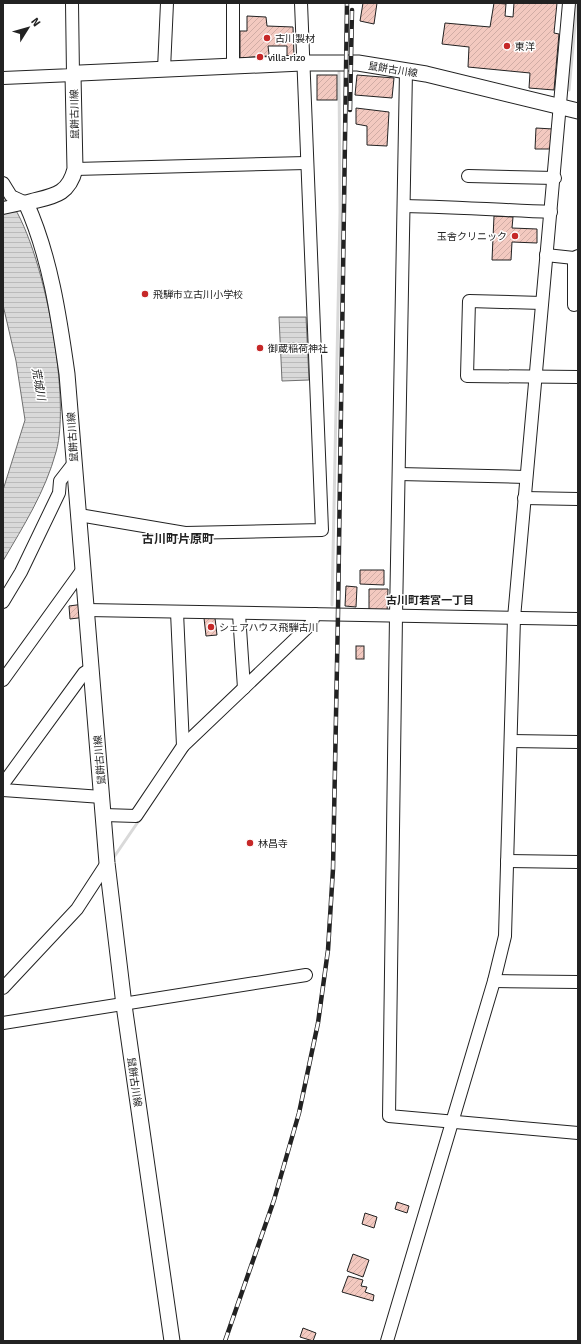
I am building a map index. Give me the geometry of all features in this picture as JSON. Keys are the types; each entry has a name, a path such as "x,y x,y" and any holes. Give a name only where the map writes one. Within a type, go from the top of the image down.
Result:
{"main road":[{"name":"鼠餅古川線","path":"172,1341 124,1004 107,863 68,374 58,314 35,222 21,204 57,195 69,186 75,169 73,75 164,69 302,63 358,63 406,71 578,111"}],"street":[{"path":"3,78 73,75 72,3"},
{"path":"164,69 167,3"},
{"path":"233,3 233,66"},
{"path":"79,515 93,519 185,533 322,530 302,63 301,3"},
{"path":"387,1341 494,981 505,936 514,618 546,255 555,178 569,3"},
{"path":"406,71 389,1116 578,1133"},
{"path":"75,169 306,163"},
{"path":"468,176 555,178"},
{"path":"3,183 12,196 21,204"},
{"path":"3,208 21,204"},
{"path":"404,206 465,207 491,210 551,212"},
{"path":"546,255 576,257 574,304"},
{"path":"542,303 469,301 467,376 578,377"},
{"path":"3,602 21,572 59,493 60,481 74,463"},
{"path":"399,474 526,477"},
{"path":"524,498 578,499"},
{"path":"3,680 83,569"},
{"path":"87,610 239,614 578,619"},
{"path":"177,612 183,746"},
{"path":"239,614 244,688"},
{"path":"104,815 136,816 183,746 311,624 315,614"},
{"path":"3,784 84,673 92,668"},
{"path":"511,741 578,742"},
{"path":"3,790 102,797"},
{"path":"507,861 578,862"},
{"path":"3,988 77,909 107,863"},
{"path":"3,1023 306,976"},
{"path":"494,981 578,982"}],"water":[{"name":"荒城川","path":"3,192 17,212 30,242 41,278 57,357 60,394 60,427 56,452 46,481 40,495 3,561 3,490 25,420 16,361 3,305"},
{"path":"279,317 306,317 309,380 282,381"}],"building":[{"path":"363,3 377,3 374,24 360,21"},
{"name":"東洋","path":"494,3 506,4 505,16 513,17 514,3 557,3 554,33 559,34 554,90 529,88 530,73 468,67 469,47 442,44 445,23 490,27"},
{"name":"古川製材","path":"247,16 266,17 267,26 293,27 294,57 287,57 287,46 268,46 269,54 267,56 240,58 240,31 247,31"},
{"path":"317,75 337,75 337,100 317,100"},
{"path":"357,75 394,78 392,98 355,95"},
{"path":"356,108 389,112 387,146 367,145 367,126 356,124"},
{"path":"536,128 553,129 552,149 535,149"},
{"name":"玉舎クリニック","path":"494,216 513,217 512,228 537,229 537,243 512,242 511,260 492,260"},
{"path":"360,570 384,570 384,585 360,584"},
{"path":"346,586 357,587 356,607 345,606"},
{"path":"369,589 388,589 387,612 369,611"},
{"path":"84,604 86,617 70,619 69,606"},
{"name":"シェアハウス飛騨古川","path":"204,618 215,618 217,635 206,636"},
{"path":"356,646 364,646 364,659 356,659"},
{"path":"397,1202 409,1206 407,1213 395,1209"},
{"path":"365,1213 377,1217 374,1228 362,1224"},
{"path":"353,1254 369,1260 363,1277 347,1271"},
{"path":"348,1276 363,1280 361,1286 367,1287 365,1292 374,1295 373,1301 342,1292"},
{"path":"303,1328 316,1333 313,1341 300,1337"}],"waterway":[{"path":"569,90 577,3"},
{"path":"332,605 340,212 339,72"},
{"path":"114,857 140,819"}],"railway":[{"path":"225,1341 274,1200 299,1113 318,1023 328,950 333,869 347,3"},
{"path":"350,110 352,10"}],"place":[{"name":"古川製材","path":"267,38"},
{"name":"東洋","path":"507,46"},
{"name":"villa-rizo","path":"260,57"},
{"name":"玉舎クリニック","path":"515,236"},
{"name":"飛騨市立古川小学校","path":"145,294"},
{"name":"御蔵稲荷神社","path":"260,348"},
{"name":"シェアハウス飛騨古川","path":"211,627"},
{"name":"林昌寺","path":"250,843"}],"district":[{"name":"古川町片原町","path":"178,539"},
{"name":"古川町若宮一丁目","path":"430,600"}]}
